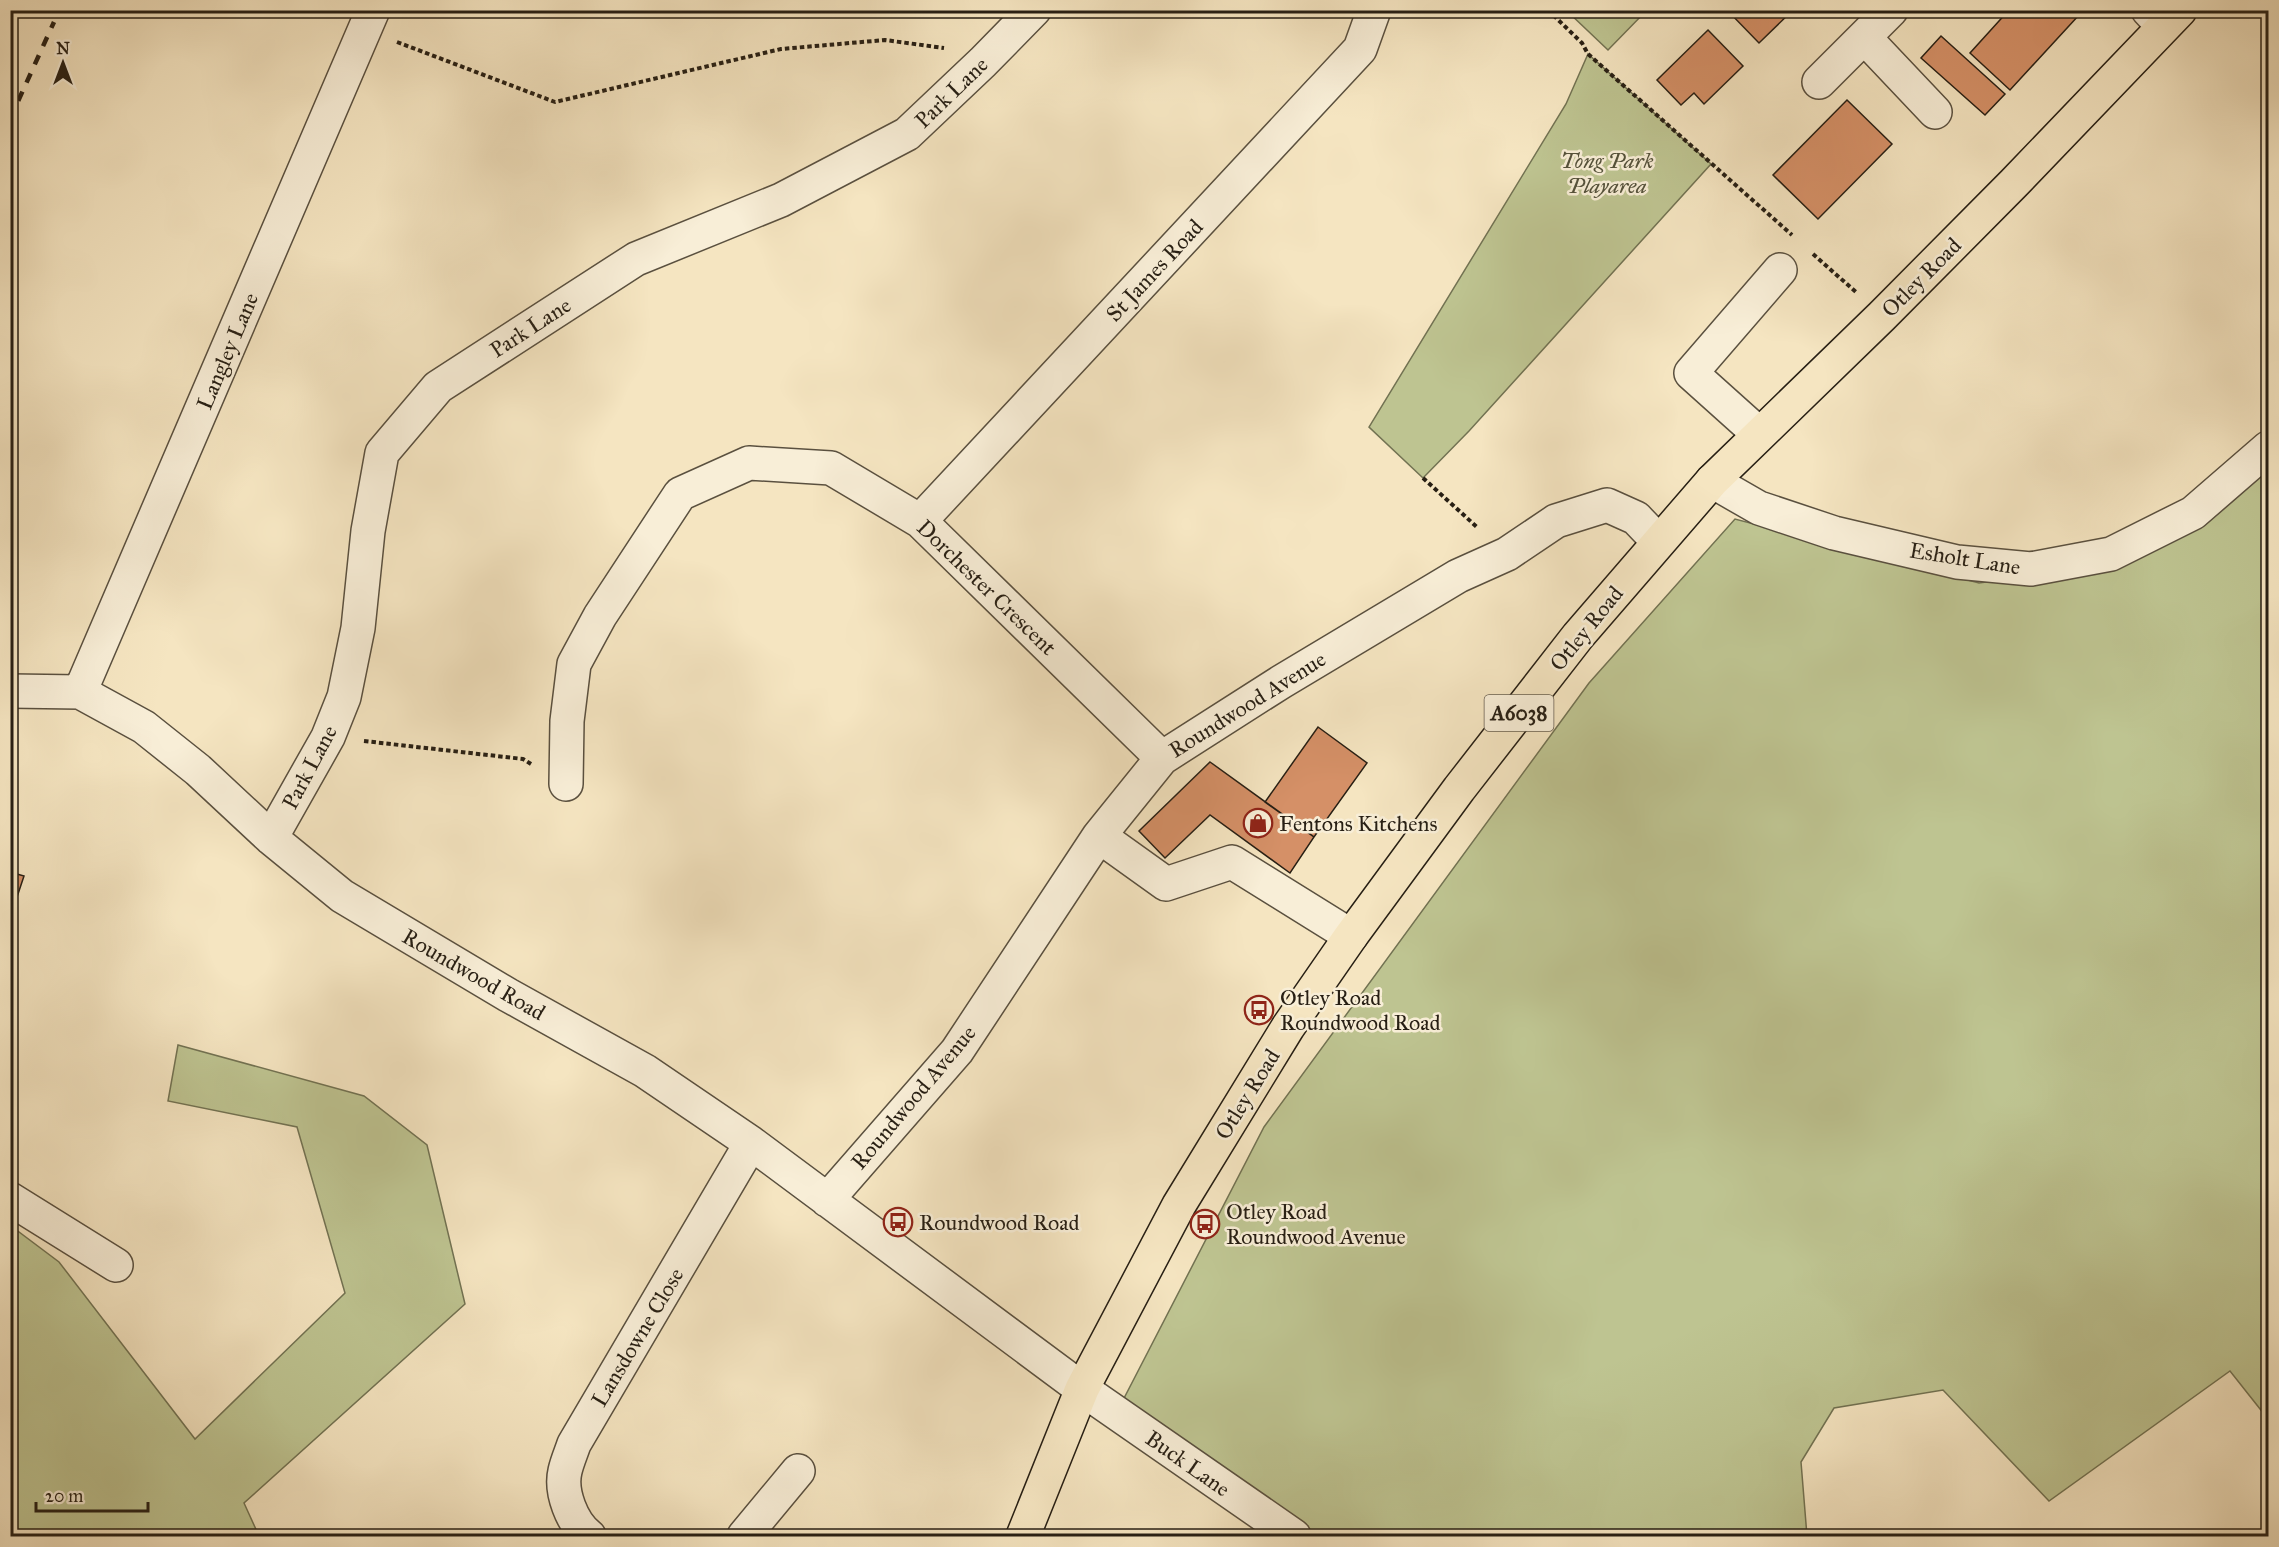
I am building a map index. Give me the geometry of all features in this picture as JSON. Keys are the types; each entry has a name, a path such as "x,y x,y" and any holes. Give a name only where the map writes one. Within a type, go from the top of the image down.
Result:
{"main road":[{"name":"Otley Road","path":"1023,1536 1082,1389 1179,1205 1288,1027 1351,936 1459,789 1557,663 1712,481 1882,316 2014,183 2163,16"}],"street":[{"name":"Park Lane","path":"271,838 328,737 344,697 358,628 368,531 382,453 438,387 636,259 780,201 907,134 1034,10"},
{"name":"St James Road","path":"920,521 1360,49 1374,10"},
{"path":"1819,82 1891,10"},
{"name":"Langley Lane","path":"80,692 369,20"},
{"path":"1864,37 1935,112"},
{"path":"1759,434 1690,373 1780,270"},
{"name":"Esholt Lane","path":"1712,481 1759,508 1834,533 1957,561 2031,569 2111,554 2193,513 2268,448"},
{"name":"Dorchester Crescent","path":"566,784 567,721 574,664 600,616 680,494 749,463 831,468 920,521 1162,758"},
{"name":"Roundwood Avenue","path":"827,1200 957,1051 1099,836 1162,758 1281,682 1458,576 1507,554 1556,521 1607,505 1636,518 1658,542"},
{"name":"Roundwood Road","path":"10,691 80,692 144,727 198,770 271,838 342,896 508,995 645,1071 751,1143 1082,1389"},
{"path":"1099,836 1166,884 1232,862 1351,936"},
{"name":"Lansdowne Close","path":"589,1536 582,1531 567,1503 564,1474 574,1444 751,1143"},
{"path":"10,1199 116,1265"},
{"name":"Buck Lane","path":"1082,1389 1294,1536"},
{"path":"744,1536 798,1471"}],"path":[{"path":"1548,10 1582,44 1588,54 1796,240"},
{"path":"369,20 555,102 781,49 885,40 944,48 983,62"},
{"path":"1805,247 1882,316"},
{"path":"1424,478 1507,554"},
{"path":"328,737 523,759 566,784"}],"green space":[{"path":"1567,11 1646,11 1608,50"},
{"name":"Tong Park Playarea","path":"1588,54 1711,164 1469,431 1423,478 1369,427 1566,104"},
{"path":"2259,476 2268,482 2268,1419 2230,1371 2049,1501 1943,1390 1834,1408 1801,1462 1807,1536 1314,1536 1120,1406 1264,1127 1589,683 1735,519 1979,583 2102,566"},
{"path":"178,1045 364,1096 427,1145 465,1304 244,1503 259,1536 11,1536 11,1226 59,1262 195,1439 345,1293 297,1127 168,1101"}],"building":[{"path":"1727,10 1793,10 1759,43"},
{"path":"2009,10 2074,10 2079,15 2010,90 1970,53"},
{"path":"1708,30 1743,66 1704,104 1694,93 1681,105 1657,80"},
{"path":"1941,36 2005,94 1985,115 1921,58"},
{"path":"1847,100 1892,144 1818,219 1773,175"},
{"path":"1318,727 1367,763 1314,837 1265,802"},
{"name":"Fentons Kitchens","path":"1210,762 1314,837 1290,873 1210,815 1165,858 1139,831"},
{"path":"10,872 24,876 10,918"}],"railway":[{"path":"10,119 54,22"}],"place":[{"name":"Fentons Kitchens","path":"1258,823"},
{"name":"Otley Road Roundwood Road","path":"1259,1010"},
{"name":"Roundwood Road","path":"898,1222"},
{"name":"Otley Road Roundwood Avenue","path":"1205,1224"}]}
